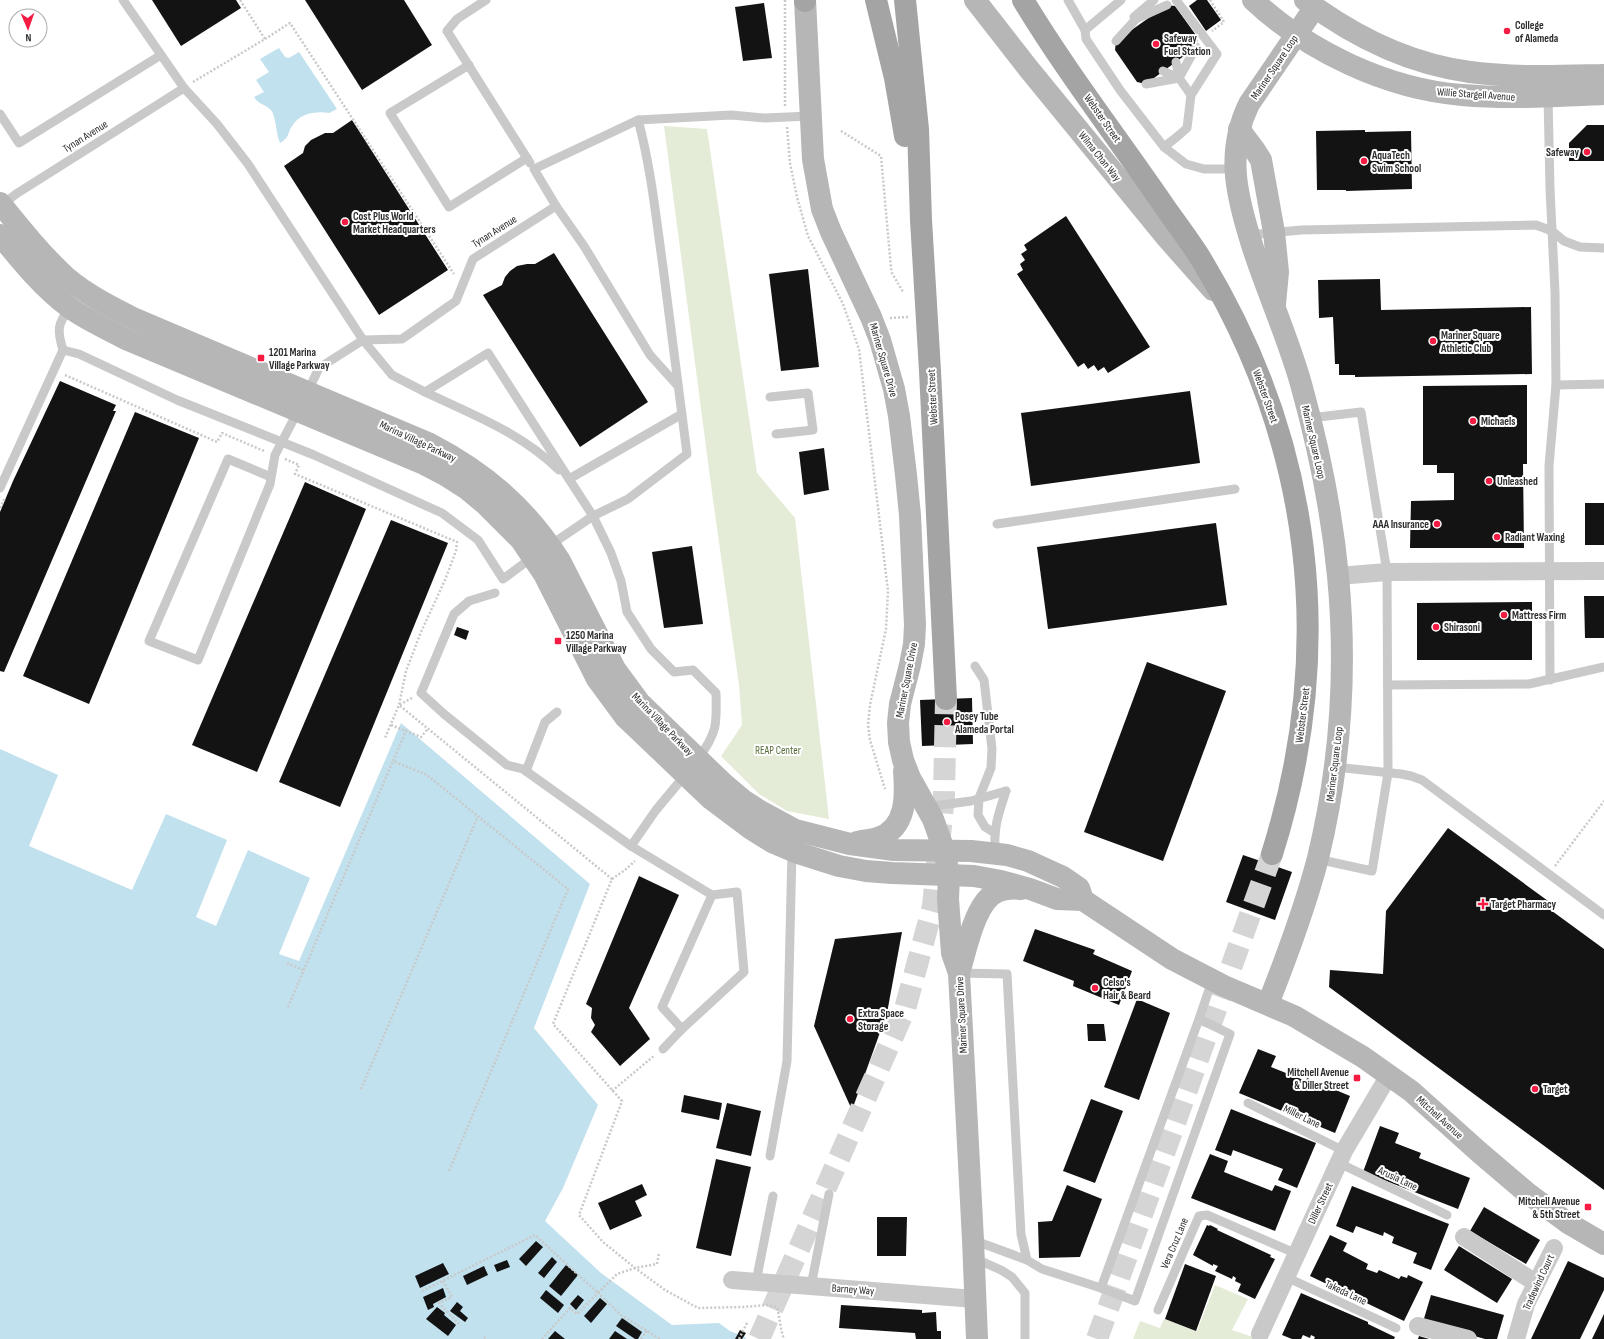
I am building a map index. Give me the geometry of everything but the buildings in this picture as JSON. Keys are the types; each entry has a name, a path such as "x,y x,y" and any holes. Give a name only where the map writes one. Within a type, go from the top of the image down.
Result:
{"main road":[{"name":"Webster Street","path":"905,0 918,129 921,220 946,699"},
{"name":"Webster Street","path":"1023,0 1036,21 1200,257 1229,308 1251,354 1283,444 1298,514 1306,576 1308,650 1303,711 1290,787 1272,854"},
{"path":"1030,0 1036,21"},
{"path":"876,4 895,78 921,220"}],"street":[{"name":"Mariner Square Drive","path":"800,0 813,159 822,209 838,249 880,340 894,389 906,475 910,515 915,625 910,665 900,704 898,723 899,742 903,760 941,838 949,875 948,899 952,953 959,973 977,1339"},
{"name":"Wilma Chan Way","path":"976,0 1028,68 1167,238 1229,308"},
{"name":"Willie Stargell Avenue","path":"1253,0 1268,14 1296,34 1340,59 1363,70 1411,86 1461,95 1548,96 1604,94"},
{"name":"Willie Stargell Avenue","path":"1313,2 1339,24 1366,39 1424,62 1469,72 1519,76 1604,75"},
{"name":"Mariner Square Loop","path":"1268,1004 1291,946 1317,859 1325,826 1335,767 1342,667 1338,576 1329,509 1301,383 1249,235 1237,190 1235,169 1239,129 1243,116 1257,90 1296,34 1313,2"},
{"name":"Mariner Square Loop","path":"1239,129 1261,160 1274,232 1278,272 1275,309"},
{"name":"Marina Village Parkway","path":"1,205 42,252 68,278 89,294 135,319 303,401"},
{"name":"Marina Village Parkway","path":"0,235 35,275 70,307 102,327 126,339 430,444 456,457 479,473 518,507 542,551 544,574 586,660 611,699 636,728 691,768 778,822 795,830 850,844 894,850 944,850"},
{"path":"1338,576 1387,572 1604,571"},
{"path":"850,844 878,838 896,825 902,815 905,805 906,792 903,760"},
{"name":"Marina Village Parkway","path":"691,768 730,814 751,829 792,850 839,866 866,871 949,875"},
{"path":"944,850 996,843 1028,861 1063,877 1079,888 1083,900"},
{"path":"949,875 971,876 994,880 1030,889 1057,899 1083,900 1172,959 1212,981 1268,1004"},
{"path":"959,973 975,920 987,899 998,891 1010,888 1030,889"},
{"name":"Mitchell Avenue","path":"1268,1004 1321,1031 1389,1075 1433,1110 1526,1192 1568,1222 1604,1244"},
{"name":"Diller Street","path":"1260,1334 1342,1157 1389,1075"},
{"path":"1464,1237 1536,1282"},
{"name":"Tradewind Court","path":"1516,1339 1526,1304 1554,1248"},
{"name":"Barney Way","path":"732,1280 975,1299"},
{"path":"1418,1326 1468,1339"}],"lane":[{"path":"123,0 184,88 217,124 248,164 362,340 392,375 424,392 506,430 545,456 569,479"},
{"path":"486,0 457,19 447,30 556,206 584,246 650,355 678,386"},
{"path":"1085,30 1121,0"},
{"path":"1132,29 1136,19 1134,17 1154,0"},
{"path":"1164,146 1187,128 1191,95 1217,54 1176,0"},
{"path":"1071,2 1085,30 1086,39 1120,90 1164,146 1186,164 1204,169 1235,169"},
{"path":"1119,39 1136,19 1167,5"},
{"path":"1136,19 1156,12"},
{"path":"1136,19 1145,20"},
{"path":"1178,78 1196,47"},
{"path":"0,114 19,143 161,55"},
{"path":"1178,78 1186,55"},
{"path":"1176,62 1178,78"},
{"path":"469,65 390,113 448,207 527,158"},
{"path":"1163,71 1178,78 1191,95"},
{"path":"1150,81 1178,78"},
{"name":"Tynan Avenue","path":"1,205 184,88"},
{"path":"1548,96 1550,189 1555,292 1556,385 1549,466 1550,680"},
{"path":"534,169 638,120 731,115 765,118 810,116"},
{"path":"63,350 79,354 177,400 282,442 442,513 478,540 503,579 593,516 628,499 687,454 657,224 644,142 638,120"},
{"name":"Tynan Avenue","path":"362,340 402,339 456,301 473,259 556,206"},
{"path":"1249,235 1301,230 1536,225 1552,231 1564,240 1580,247 1604,248"},
{"path":"3,491 63,350 58,333 61,318 70,307"},
{"path":"271,477 228,459 149,641 198,660 270,484 275,455 319,368 362,340"},
{"path":"424,392 488,353 593,516 611,553 621,581 627,612 651,649 674,672 693,670 716,693 714,734 691,768 656,810 631,846"},
{"path":"1556,385 1604,384"},
{"path":"770,397 808,393 813,430 776,434"},
{"path":"1309,418 1361,412 1387,572 1388,773 1372,871 1317,859"},
{"path":"569,479 682,414"},
{"path":"997,524 1235,489"},
{"path":"495,593 469,601 454,614 421,692 444,714 507,765 526,771 631,846 712,895 737,892 744,972 682,1029 663,1049"},
{"path":"975,666 984,680 992,749 991,768 979,798 978,815 996,843"},
{"path":"1388,685 1529,684 1604,667"},
{"path":"526,771 545,722 557,712"},
{"path":"1335,767 1411,776 1431,786 1604,915"},
{"path":"926,807 979,798 1006,791 996,824 996,843"},
{"path":"770,1156 787,1062 792,850"},
{"path":"682,1029 662,1007 712,895"},
{"path":"959,973 1007,974 1021,1234 1027,1260"},
{"path":"1101,1288 1212,981"},
{"path":"973,1249 1027,1260 1042,1269 1101,1288 1135,1301 1230,1034 1198,1018"},
{"name":"Miller Lane","path":"1248,1104 1342,1157"},
{"name":"Arusia Lane","path":"1342,1157 1447,1215"},
{"path":"811,1286 830,1194"},
{"path":"756,1282 773,1196"},
{"name":"Vera Cruz Lane","path":"1158,1310 1199,1216 1207,1215 1297,1254"},
{"path":"973,1249 1012,1277 1025,1293 1025,1339"},
{"name":"Takeda Lane","path":"1286,1277 1396,1328"}],"path":[{"path":"240,0 265,39"},
{"path":"800,0 786,117 790,163 808,236 843,304 859,349 888,591 886,629 870,705 868,725 870,740 887,793"},
{"path":"1204,37 1224,22 1210,0"},
{"path":"184,88 290,23 462,286"},
{"path":"841,131 881,156 891,268 892,273 903,292"},
{"path":"872,320 927,315"},
{"path":"61,373 217,442 222,433 299,465 295,474 457,542 456,552 448,573 421,632 406,671 398,705 385,738"},
{"path":"0,508 3,491"},
{"path":"398,705 612,879"},
{"path":"391,725 421,737 427,730"},
{"path":"288,1007 406,732"},
{"path":"393,761 427,775 568,889 449,1171"},
{"path":"1549,874 1604,800"},
{"path":"361,1089 478,816"},
{"path":"643,853 625,870 612,879 553,1024 622,1101 579,1215 603,1242 635,1268 665,1290 698,1308 743,1308 767,1305 778,1307 780,1330 784,1339"},
{"path":"287,963 304,970"},
{"path":"612,1091 663,1049"},
{"path":"422,1291 535,1235 621,1314 660,1339"},
{"path":"542,1339 570,1308 577,1314 617,1274 635,1268 657,1264 659,1253"},
{"path":"443,1280 452,1297 439,1303 461,1326"},
{"path":"739,1339 748,1321"},
{"path":"641,1339 647,1331"}],"green space":[{"name":"REAP Center","path":"664,126 707,129 757,473 795,518 829,819 787,811 759,794 721,756 742,725 739,685"},
{"path":"1215,1285 1248,1299 1232,1330 1259,1339 1133,1339 1140,1321 1160,1328 1164,1319 1197,1331"}],"water":[{"path":"279,48 285,57 289,58 299,52 337,109 329,113 319,112 299,118 292,126 287,137 280,143 273,113 269,108 258,102 254,97 264,92 256,80 269,72 260,59"},
{"path":"401,723 590,884 534,1028 598,1105 563,1188 545,1221 601,1273 672,1325 719,1323 730,1331 745,1337 746,1339 0,1339 0,749 58,775 29,846 132,890 166,814 227,840 196,917 216,926 248,850 310,878 279,954 299,961"}],"tunnel":[{"path":"759,1339 905,1009 933,906 944,795 946,699"},
{"path":"1097,1339 1272,854"}],"place":[{"name":"College of Alameda","path":"1507,31"},
{"name":"Safeway Fuel Station","path":"1156,44"},
{"name":"Safeway","path":"1587,152"},
{"name":"AquaTech Swim School","path":"1364,161"},
{"name":"Cost Plus World Market Headquarters","path":"345,222"},
{"name":"Mariner Square Athletic Club","path":"1433,341"},
{"name":"1201 Marina Village Parkway","path":"261,358"},
{"name":"Michaels","path":"1473,421"},
{"name":"Unleashed","path":"1489,481"},
{"name":"AAA Insurance","path":"1437,524"},
{"name":"Radiant Waxing","path":"1497,537"},
{"name":"Mattress Firm","path":"1504,615"},
{"name":"Shirasoni","path":"1436,627"},
{"name":"1250 Marina Village Parkway","path":"558,641"},
{"name":"Posey Tube Alameda Portal","path":"947,722"},
{"name":"Target Pharmacy","path":"1483,904"},
{"name":"Celso's Hair & Beard","path":"1095,988"},
{"name":"Extra Space Storage","path":"850,1019"},
{"name":"Mitchell Avenue & Diller Street","path":"1357,1078"},
{"name":"Target","path":"1535,1089"},
{"name":"Mitchell Avenue & 5th Street","path":"1588,1207"}]}
